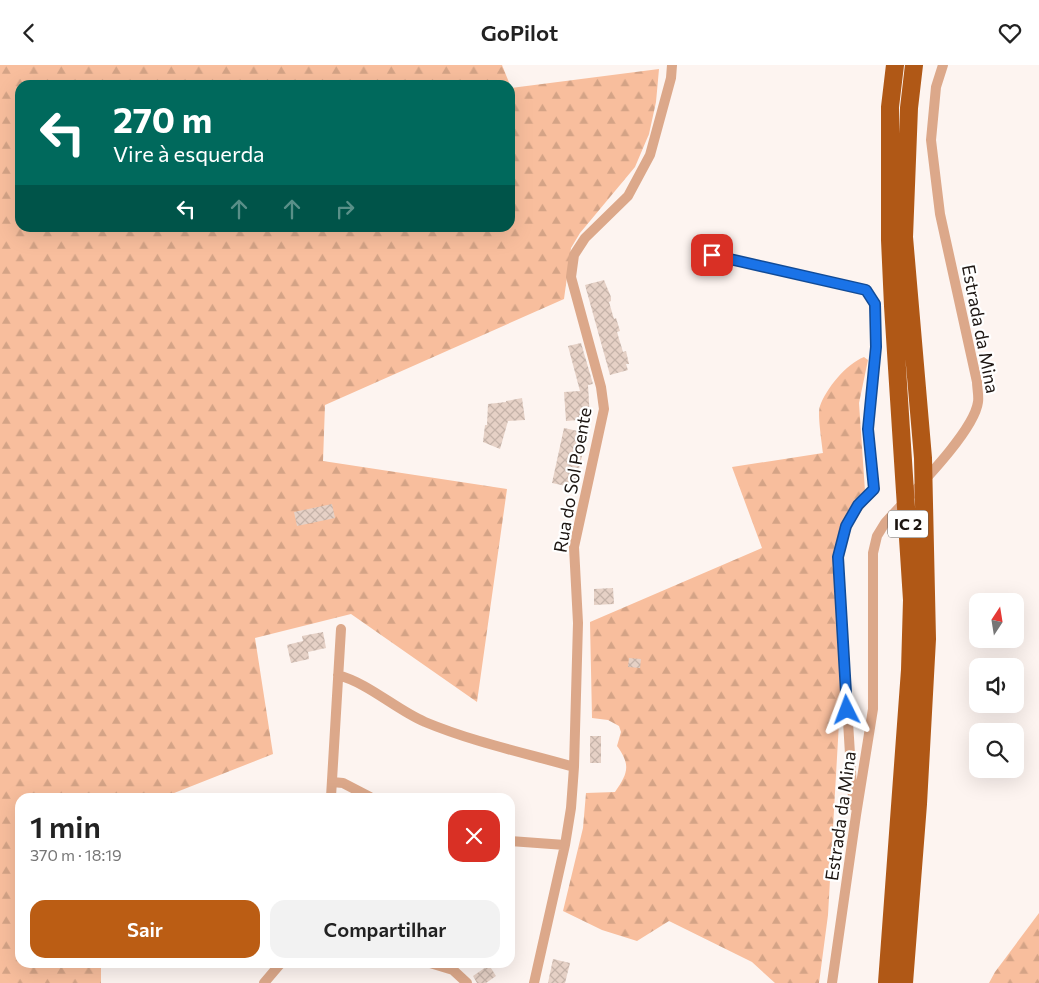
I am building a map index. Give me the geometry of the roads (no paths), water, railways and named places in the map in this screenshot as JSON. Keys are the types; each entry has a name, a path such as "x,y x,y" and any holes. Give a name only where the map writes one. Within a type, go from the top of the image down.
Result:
{"highway":[{"name":"IC 2","path":"887,983 910,670 912,600 891,259 890,116 895,65"},
{"name":"IC 2","path":"904,983 918,804 927,639 923,458 904,237 909,108 914,65"}],"street":[{"name":"Rua do Sol Poente","path":"534,983 565,845 571,808 578,623 574,547 604,409 601,387 570,277 574,255 585,238 628,196 650,155 671,78 672,65"},
{"name":"Estrada da Mina","path":"832,983 856,815 874,709 873,553 877,536 885,523 960,439 978,402 977,382 940,214 931,140 936,87 943,65"},
{"path":"712,255 866,290 875,304 876,347 868,429 874,489 858,505 846,526 838,557 852,787 856,815"},
{"path":"331,793 341,629"},
{"path":"338,675 422,720 447,731 574,767"},
{"path":"332,782 343,783 362,793"},
{"path":"515,841 565,845"},
{"path":"264,983 277,968"},
{"path":"446,968 453,970 467,983"}]}
